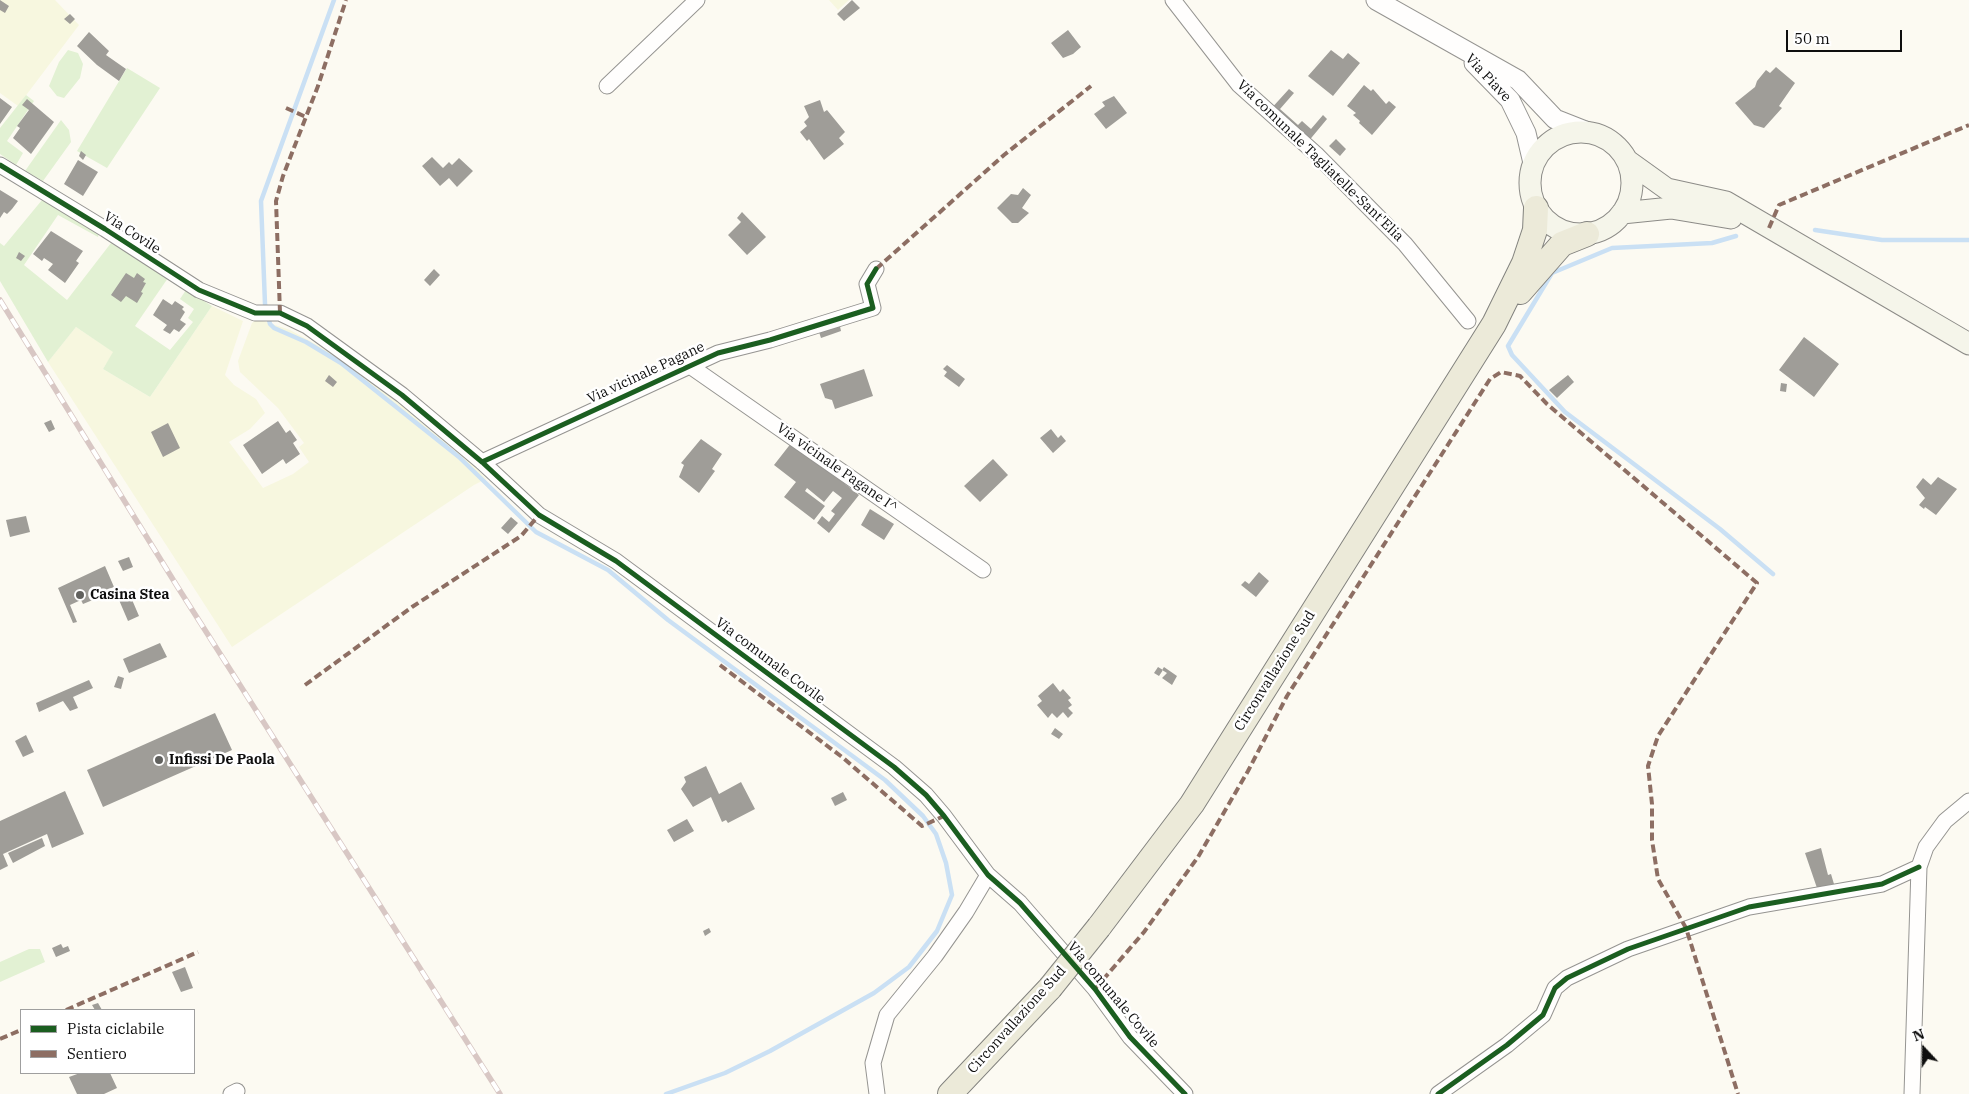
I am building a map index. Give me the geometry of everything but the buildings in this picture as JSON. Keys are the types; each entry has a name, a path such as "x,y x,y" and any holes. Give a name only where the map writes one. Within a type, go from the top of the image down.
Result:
{"main road":[{"name":"Circonvallazione Sud","path":"1571,132 1588,132 1603,136 1616,144 1628,161 1632,174 1632,188 1629,201 1613,223 1600,230 1587,234 1572,234 1558,229 1545,220 1536,208 1530,194 1529,178 1533,163 1542,148 1555,138 1571,132"},
{"path":"1628,161 1667,189 1726,202 1969,344"},
{"name":"Circonvallazione Sud","path":"950,1094 1050,988 1099,928 1192,804 1494,324 1524,262 1535,230 1536,208"},
{"path":"1622,213 1670,208 1717,214 1769,228"},
{"path":"1494,324 1540,267 1562,244 1587,234"}],"street":[{"path":"607,86 698,0"},
{"name":"Via comunale Tagliatelle-Sant'Elia","path":"1173,0 1239,85 1316,154 1405,244 1468,321"},
{"name":"Via Piave","path":"1376,0 1461,50 1518,80 1555,119 1588,132"},
{"name":"Via Piave","path":"1461,50 1510,100 1526,133 1533,163"},
{"name":"Via Covile","path":"0,165 104,228 199,290 255,313 280,313"},
{"name":"Via vicinale Pagane","path":"482,462 718,353 770,340 872,308 867,284 876,269"},
{"name":"Via comunale Covile","path":"280,313 307,326 402,395 482,462 539,514 616,560 894,768 926,795 988,875 1020,903 1096,989 1130,1037 1185,1094"},
{"name":"Via vicinale Pagane I^","path":"690,366 983,570"},
{"path":"1912,1094 1919,867 1926,847 1945,821 1969,801"},
{"path":"1438,1094 1507,1045 1543,1015 1555,988 1567,978 1628,949 1749,907 1882,884 1919,867"},
{"path":"877,1094 873,1063 887,1015 966,912 988,875"}],"green space":[{"path":"0,0 55,0 79,25 18,106 0,93"},
{"path":"829,0 849,0 838,10"},
{"path":"68,50 78,53 83,64 80,78 64,98 57,96 49,86 59,62"},
{"path":"127,68 160,88 107,168 77,151"},
{"path":"26,95 34,101 7,141 23,153 16,165 0,154 0,128"},
{"path":"61,120 69,130 71,142 43,181 25,171"},
{"path":"42,200 99,233 98,237 58,215 24,265 67,300 111,243 168,278 135,326 170,350 193,322 188,318 194,309 180,299 186,290 212,306 150,397 103,369 113,352 76,327 48,362 0,281 0,243 4,246"},
{"path":"212,306 243,321 225,375 234,385 256,399 265,413 250,429 229,442 263,488 293,474 309,462 299,447 304,443 278,408 240,372 238,361 252,323 257,319 290,330 330,352 414,414 471,462 486,479 474,485 232,647 48,362 76,327 114,352 103,369 150,397"},
{"path":"29,949 40,949 45,962 0,982 0,962"}],"waterway":[{"path":"334,0 261,201 265,304 270,324 274,328 306,342 341,363 459,457 536,532 608,570 668,620 885,780 923,816 936,834 946,863 952,895 937,931 909,967 874,993 770,1051 725,1073 666,1094"},
{"path":"1815,230 1882,240 1969,240"},
{"path":"1736,236 1712,243 1612,248 1552,273 1508,346 1512,355 1565,412 1720,529 1773,574"}],"railway":[{"path":"0,300 177,586 500,1094"}],"marked path":[{"path":"280,313 276,201 283,176 318,86 346,0"},
{"path":"876,269 1004,155 1091,86"},
{"path":"286,108 306,117"},
{"path":"1769,228 1779,205 1969,125"},
{"path":"1095,989 1144,932 1198,857 1248,771 1287,696 1490,379 1501,372 1520,376 1547,404 1757,583 1658,736 1648,766 1652,804 1652,840 1658,879 1686,928 1738,1094"},
{"path":"305,685 412,607 521,536 539,515"},
{"path":"720,665 842,757 922,826 944,816"},
{"path":"68,1009 198,952"},
{"path":"0,1039 20,1030"}],"cycle path":[{"path":"0,165 105,229 199,290 255,313 280,313 307,326 402,395 482,462 539,515 616,561 894,767 926,795 988,875 1020,903 1095,989 1130,1037 1185,1094"},
{"path":"482,462 718,353 770,340 873,308 867,284 876,269"},
{"path":"1438,1094 1507,1045 1543,1015 1555,988 1567,978 1628,949 1749,907 1882,884 1919,867"}],"place":[{"name":"Casina Stea","path":"80,595"},
{"name":"Infissi De Paola","path":"159,760"}]}
